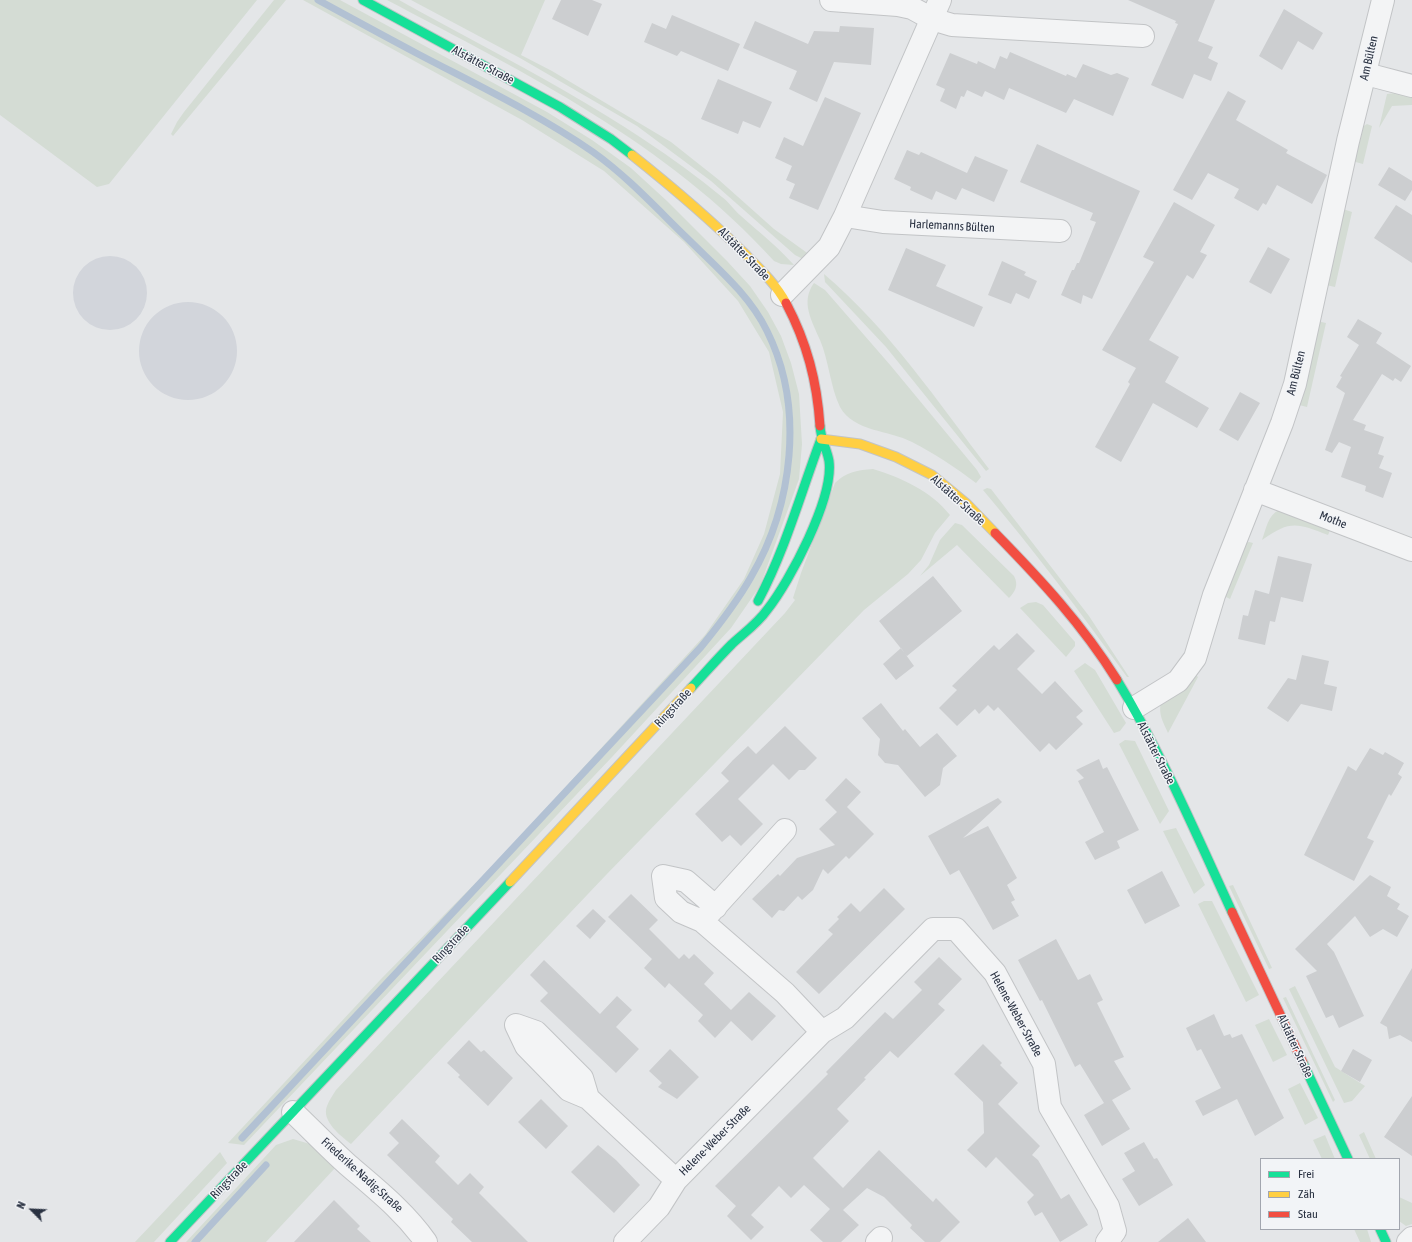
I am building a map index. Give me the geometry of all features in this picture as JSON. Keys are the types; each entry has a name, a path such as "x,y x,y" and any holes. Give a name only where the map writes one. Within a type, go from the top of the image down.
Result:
{"main road":[{"name":"Alstätter Straße","path":"363,0 560,107 611,139 671,186 717,226 755,264 782,295 796,322 810,359 818,399 821,439 860,444 896,457 932,475 966,504 1054,594 1102,656 1134,708 1176,791 1348,1158"},
{"name":"Ringstraße","path":"731,645 750,615 775,569 793,523 803,488 821,439"},
{"name":"Ringstraße","path":"170,1242 731,645 767,611 790,576 806,545 819,513 826,483 829,461 821,439"},
{"path":"1380,1230 1386,1242"}],"street":[{"path":"831,0 898,5 936,10 952,25 1143,36"},
{"name":"Am Bülten","path":"1134,708 1178,681 1196,658 1214,595 1282,423 1295,384 1348,141 1366,74 1383,0"},
{"path":"782,295 829,246 845,216 936,10"},
{"path":"1366,74 1412,86"},
{"name":"Harlemanns Bülten","path":"845,216 883,222 1060,231"},
{"name":"Mothe","path":"1255,490 1412,550"},
{"path":"785,830 709,914 822,1032"},
{"name":"Helene-Weber-Straße","path":"625,1242 659,1207 676,1180 822,1032 845,1018 933,930 956,929 995,973 1044,1064 1050,1108 1108,1206 1115,1231 1107,1242"},
{"name":"Helene-Weber-Straße","path":"588,1098 676,1180"},
{"name":"Friederike-Nadig-Straße","path":"293,1112 347,1164 412,1221 426,1242"},
{"path":"1408,1242 1412,1238"}],"shaded area":[{"path":"0,0 257,0 109,184 97,187 0,115"},
{"path":"274,0 286,0 173,136 171,134 184,112"},
{"path":"303,0 340,0 547,112 592,140 631,168 667,201 727,261 750,286 768,312 781,336 791,363 799,394 802,444 799,479 760,586 731,628 612,757 244,1145 228,1143 381,979 504,854 705,635 744,579 764,534 780,474 783,412 769,352 738,301 684,242 604,171 522,120"},
{"path":"387,0 399,0 482,45 606,115 646,141 725,199 738,214 775,246 794,265 781,264 774,261 733,219 688,181 641,146 592,114 491,55"},
{"path":"411,0 545,0 521,55 552,71 671,142 719,180 774,229 810,255 805,260 795,255 711,181 637,126 520,58"},
{"path":"1395,93 1412,95 1412,105 1392,106 1379,128 1387,94"},
{"path":"1367,124 1372,126 1363,164 1352,161 1362,127"},
{"path":"1343,209 1352,212 1335,287 1326,285"},
{"path":"110,256 124,259 136,267 144,279 147,293 144,307 136,319 124,327 110,330 96,327 84,319 76,307 73,293 76,279 84,267 96,259"},
{"path":"824,274 848,295 891,342 932,392 989,469 986,471 886,347 825,282"},
{"path":"814,283 825,290 891,366 977,470 981,477 976,483 945,461 912,442 863,426 846,415 840,407 834,391 826,356 809,312 808,297"},
{"path":"188,302 207,306 222,317 233,332 237,351 233,370 222,385 207,396 188,400 169,396 154,385 143,370 139,351 143,332 154,317 169,306"},
{"path":"1317,321 1326,323 1307,407 1299,405"},
{"path":"873,469 915,486 934,499 950,515 935,533 921,560 908,574 864,610 606,875 351,1144 342,1137 329,1123 326,1112 327,1106 336,1090 785,613 795,600 793,598 801,573 835,483 843,476 852,472"},
{"path":"987,488 991,489 1089,616 1129,677 1127,677 1039,559 983,490"},
{"path":"1279,510 1331,528 1328,535 1301,526 1287,526 1262,540 1272,515"},
{"path":"955,523 962,525 1014,576 1016,588 1009,598 957,545 920,576 929,565 940,540"},
{"path":"1245,543 1253,543 1230,599 1226,597 1225,593"},
{"path":"1036,602 1043,605 1075,642 1075,646 1066,657 1020,608 1028,603"},
{"path":"1085,663 1095,670 1126,723 1120,731 1114,733 1074,671"},
{"path":"1195,674 1198,677 1168,733 1161,714 1161,702"},
{"path":"1125,740 1135,741 1169,811 1160,824 1119,744"},
{"path":"1176,828 1205,885 1194,894 1163,831"},
{"path":"1233,885 1272,968 1269,969 1229,886"},
{"path":"1204,901 1212,901 1259,995 1246,1002 1198,904"},
{"path":"1295,986 1335,1067 1365,1086 1352,1101 1344,1103 1289,989"},
{"path":"1286,997 1335,1100 1333,1102 1283,998"},
{"path":"1269,1019 1287,1055 1273,1062 1255,1025"},
{"path":"1300,1083 1318,1118 1305,1125 1288,1089"},
{"path":"1364,1132 1376,1158 1370,1158 1359,1135"},
{"path":"1325,1135 1335,1158 1322,1158 1313,1140"},
{"path":"293,1139 310,1144 336,1167 266,1242 186,1242 276,1145"},
{"path":"220,1152 227,1163 154,1242 135,1242"},
{"path":"1400,1197 1412,1203 1412,1224 1406,1226 1400,1222"},
{"path":"1354,1230 1367,1230 1371,1242 1360,1242"}],"building":[{"path":"561,0 592,0 602,4 588,36 552,19"},
{"path":"1128,0 1215,0 1198,41 1213,47 1208,58 1218,63 1211,81 1194,74 1183,99 1151,85 1178,24 1175,23 1176,21"},
{"path":"1284,9 1323,33 1313,50 1298,41 1282,70 1259,56"},
{"path":"672,15 740,44 728,71 681,51 677,56 644,42 652,23 666,29"},
{"path":"755,21 808,44 814,31 839,32 840,26 874,28 871,65 834,62 817,102 789,89 797,71 743,48"},
{"path":"1010,52 1066,76 1067,74 1076,78 1083,64 1111,75 1117,73 1129,78 1113,116 1074,99 1066,113 1009,88 1004,100 985,91 982,97 967,90 964,97 961,96 956,109 940,101 945,89 936,85 950,53 977,64 978,61 995,69 1000,56 1007,59"},
{"path":"718,79 772,102 760,128 743,121 738,134 701,119"},
{"path":"1228,91 1246,101 1236,120 1288,150 1286,153 1327,175 1312,204 1277,185 1266,205 1263,203 1258,211 1234,198 1239,189 1208,173 1192,200 1173,190"},
{"path":"825,97 861,113 818,210 789,198 795,184 786,180 792,166 775,158 784,137 803,146"},
{"path":"1037,144 1140,191 1092,299 1083,295 1081,304 1061,295 1072,270 1074,270 1077,263 1079,263 1096,222 1090,220 1093,213 1020,182"},
{"path":"907,150 919,155 921,152 967,173 975,156 1008,170 994,202 962,188 956,200 936,191 932,200 910,190 911,187 894,179"},
{"path":"1389,167 1412,181 1412,190 1405,201 1378,185"},
{"path":"1174,202 1215,225 1200,252 1207,255 1193,279 1187,275 1149,340 1179,357 1165,382 1209,408 1197,428 1153,403 1121,462 1095,447 1130,384 1128,382 1136,368 1102,350 1154,262 1143,257"},
{"path":"1396,205 1412,215 1412,263 1374,238"},
{"path":"1268,247 1290,259 1271,294 1249,282"},
{"path":"906,248 946,265 936,286 983,307 974,327 888,290"},
{"path":"1002,261 1026,272 1024,275 1037,281 1029,299 1016,293 1011,304 988,295"},
{"path":"1358,319 1382,333 1376,343 1411,366 1401,382 1395,378 1393,381 1382,374 1353,420 1366,425 1364,430 1384,437 1378,454 1384,456 1379,468 1392,473 1383,498 1365,491 1366,486 1341,477 1351,447 1339,442 1332,453 1325,450 1345,393 1336,387 1342,377 1340,376 1359,345 1347,337"},
{"path":"1240,392 1260,403 1238,441 1219,430"},
{"path":"1278,556 1312,564 1303,602 1281,597 1275,622 1270,621 1265,645 1238,639 1243,615 1248,616 1255,590 1269,594"},
{"path":"933,576 962,611 907,656 879,621"},
{"path":"1017,633 1035,651 1017,669 1042,694 1055,681 1083,711 1076,717 1083,724 1056,750 1049,743 1040,752 998,707 994,711 988,705 979,714 975,709 957,726 939,708 957,690 952,686 994,645 999,650"},
{"path":"901,648 914,666 896,680 883,664"},
{"path":"1302,655 1329,661 1324,684 1337,687 1332,711 1301,704 1288,722 1267,708 1288,678 1296,680"},
{"path":"881,703 903,731 905,729 920,747 937,733 957,756 943,768 940,785 925,797 898,765 885,763 878,755 880,739 862,718"},
{"path":"785,726 817,758 805,770 799,770 789,780 773,764 738,799 763,824 741,846 730,835 722,842 695,814 729,781 721,773 733,760 748,746 756,754"},
{"path":"1370,748 1383,755 1385,752 1404,763 1398,774 1402,777 1391,796 1389,794 1367,838 1374,841 1354,881 1304,855 1348,766 1356,771"},
{"path":"1099,759 1103,769 1107,767 1139,830 1117,841 1120,848 1095,860 1085,842 1104,832 1078,781 1084,778 1076,770"},
{"path":"846,778 861,792 847,807 874,834 849,859 846,856 828,874 823,869 813,890 802,900 798,896 784,911 779,910 772,918 752,899 778,874 780,876 797,858 835,845 819,829 837,812 825,800"},
{"path":"998,798 1002,802 963,838 988,826 1017,878 1007,885 1015,900 1011,902 1019,916 993,930 959,870 950,875 928,836"},
{"path":"1162,871 1180,906 1145,924 1127,890"},
{"path":"1370,875 1391,887 1387,896 1400,904 1397,909 1409,916 1397,937 1383,929 1370,937 1355,916 1327,944 1334,952 1364,1016 1339,1028 1333,1015 1326,1018 1306,976 1317,971 1295,949"},
{"path":"884,888 905,909 819,994 796,972 833,934 828,930 839,919 837,917 851,903 860,912"},
{"path":"631,894 658,920 649,929 679,959 684,954 689,959 694,954 714,973 704,984 731,1010 749,992 776,1016 752,1041 731,1021 715,1038 698,1021 703,1015 669,983 665,988 644,968 652,959 608,917"},
{"path":"593,909 606,921 590,939 576,926"},
{"path":"1056,939 1078,980 1090,974 1103,1000 1097,1003 1124,1057 1114,1061 1131,1089 1112,1100 1130,1129 1102,1146 1084,1115 1104,1103 1080,1064 1075,1067 1042,1000 1040,1001 1018,960"},
{"path":"939,957 962,979 938,1004 945,1010 898,1058 890,1051 864,1078 866,1079 837,1109 849,1121 813,1158 843,1188 879,1150 933,1202 936,1198 960,1222 940,1242 925,1242 910,1228 912,1225 884,1197 867,1188 843,1210 859,1225 841,1242 823,1242 810,1230 830,1209 804,1185 791,1198 779,1186 751,1215 764,1227 751,1240 727,1216 736,1206 715,1186 828,1074 826,1072 885,1012 893,1019 922,990 914,982"},
{"path":"544,960 600,1014 617,996 632,1010 616,1027 639,1049 616,1073 540,1001 548,993 530,975"},
{"path":"1412,968 1412,1042 1400,1035 1389,1039 1387,1027 1380,1023"},
{"path":"1214,1014 1224,1036 1230,1034 1232,1038 1242,1034 1284,1118 1255,1136 1237,1099 1203,1116 1195,1101 1221,1088 1201,1049 1197,1051 1186,1028"},
{"path":"469,1040 481,1052 484,1050 513,1078 488,1106 458,1077 460,1075 447,1063"},
{"path":"983,1044 1002,1063 1000,1065 1018,1083 998,1104 1040,1146 1032,1155 1038,1160 1061,1199 1069,1194 1088,1225 1060,1242 1042,1212 1035,1216 1027,1202 1034,1195 996,1157 986,1168 967,1150 984,1133 983,1102 954,1074"},
{"path":"670,1049 699,1077 677,1099 658,1087 662,1083 649,1071"},
{"path":"1353,1049 1372,1060 1360,1082 1341,1071"},
{"path":"1412,1096 1412,1156 1384,1137"},
{"path":"541,1099 568,1126 546,1149 518,1122"},
{"path":"402,1119 440,1156 435,1162 458,1185 470,1173 484,1187 479,1193 528,1242 472,1242 451,1222 453,1219 387,1155 399,1143 389,1133"},
{"path":"1144,1142 1154,1159 1157,1158 1173,1185 1139,1206 1122,1179 1135,1171 1124,1153"},
{"path":"598,1145 616,1160 640,1185 614,1213 571,1172"},
{"path":"334,1200 360,1226 357,1229 371,1242 294,1242"},
{"path":"1188,1218 1206,1242 1158,1242"}],"waterway":[{"path":"242,1138 708,639 740,595 765,549 777,519 785,488 789,456 790,423 786,391 779,360 760,318 751,305 720,270 642,194 593,152 551,125 507,100 318,0"},
{"path":"195,1242 266,1165"}],"traffic: fast":[{"path":"363,0 560,107 611,139 632,155"},
{"path":"691,688 732,644 763,615 787,580 798,560 818,517 829,477 829,461 820,426"},
{"path":"758,601 785,541 821,439"},
{"path":"1117,680 1164,765 1232,912"},
{"path":"170,1242 510,882"},
{"path":"1303,1063 1348,1158"},
{"path":"1380,1230 1386,1242"}],"traffic: slow":[{"path":"632,155 661,178 718,228 767,277 786,303"},
{"path":"821,439 860,444 896,457 932,475 967,504 995,533"},
{"path":"510,882 691,688"}],"traffic: jam":[{"path":"786,303 800,333 810,363 819,409 820,426"},
{"path":"995,533 1029,568 1075,621 1090,640 1117,680"},
{"path":"1232,912 1303,1063"}]}
